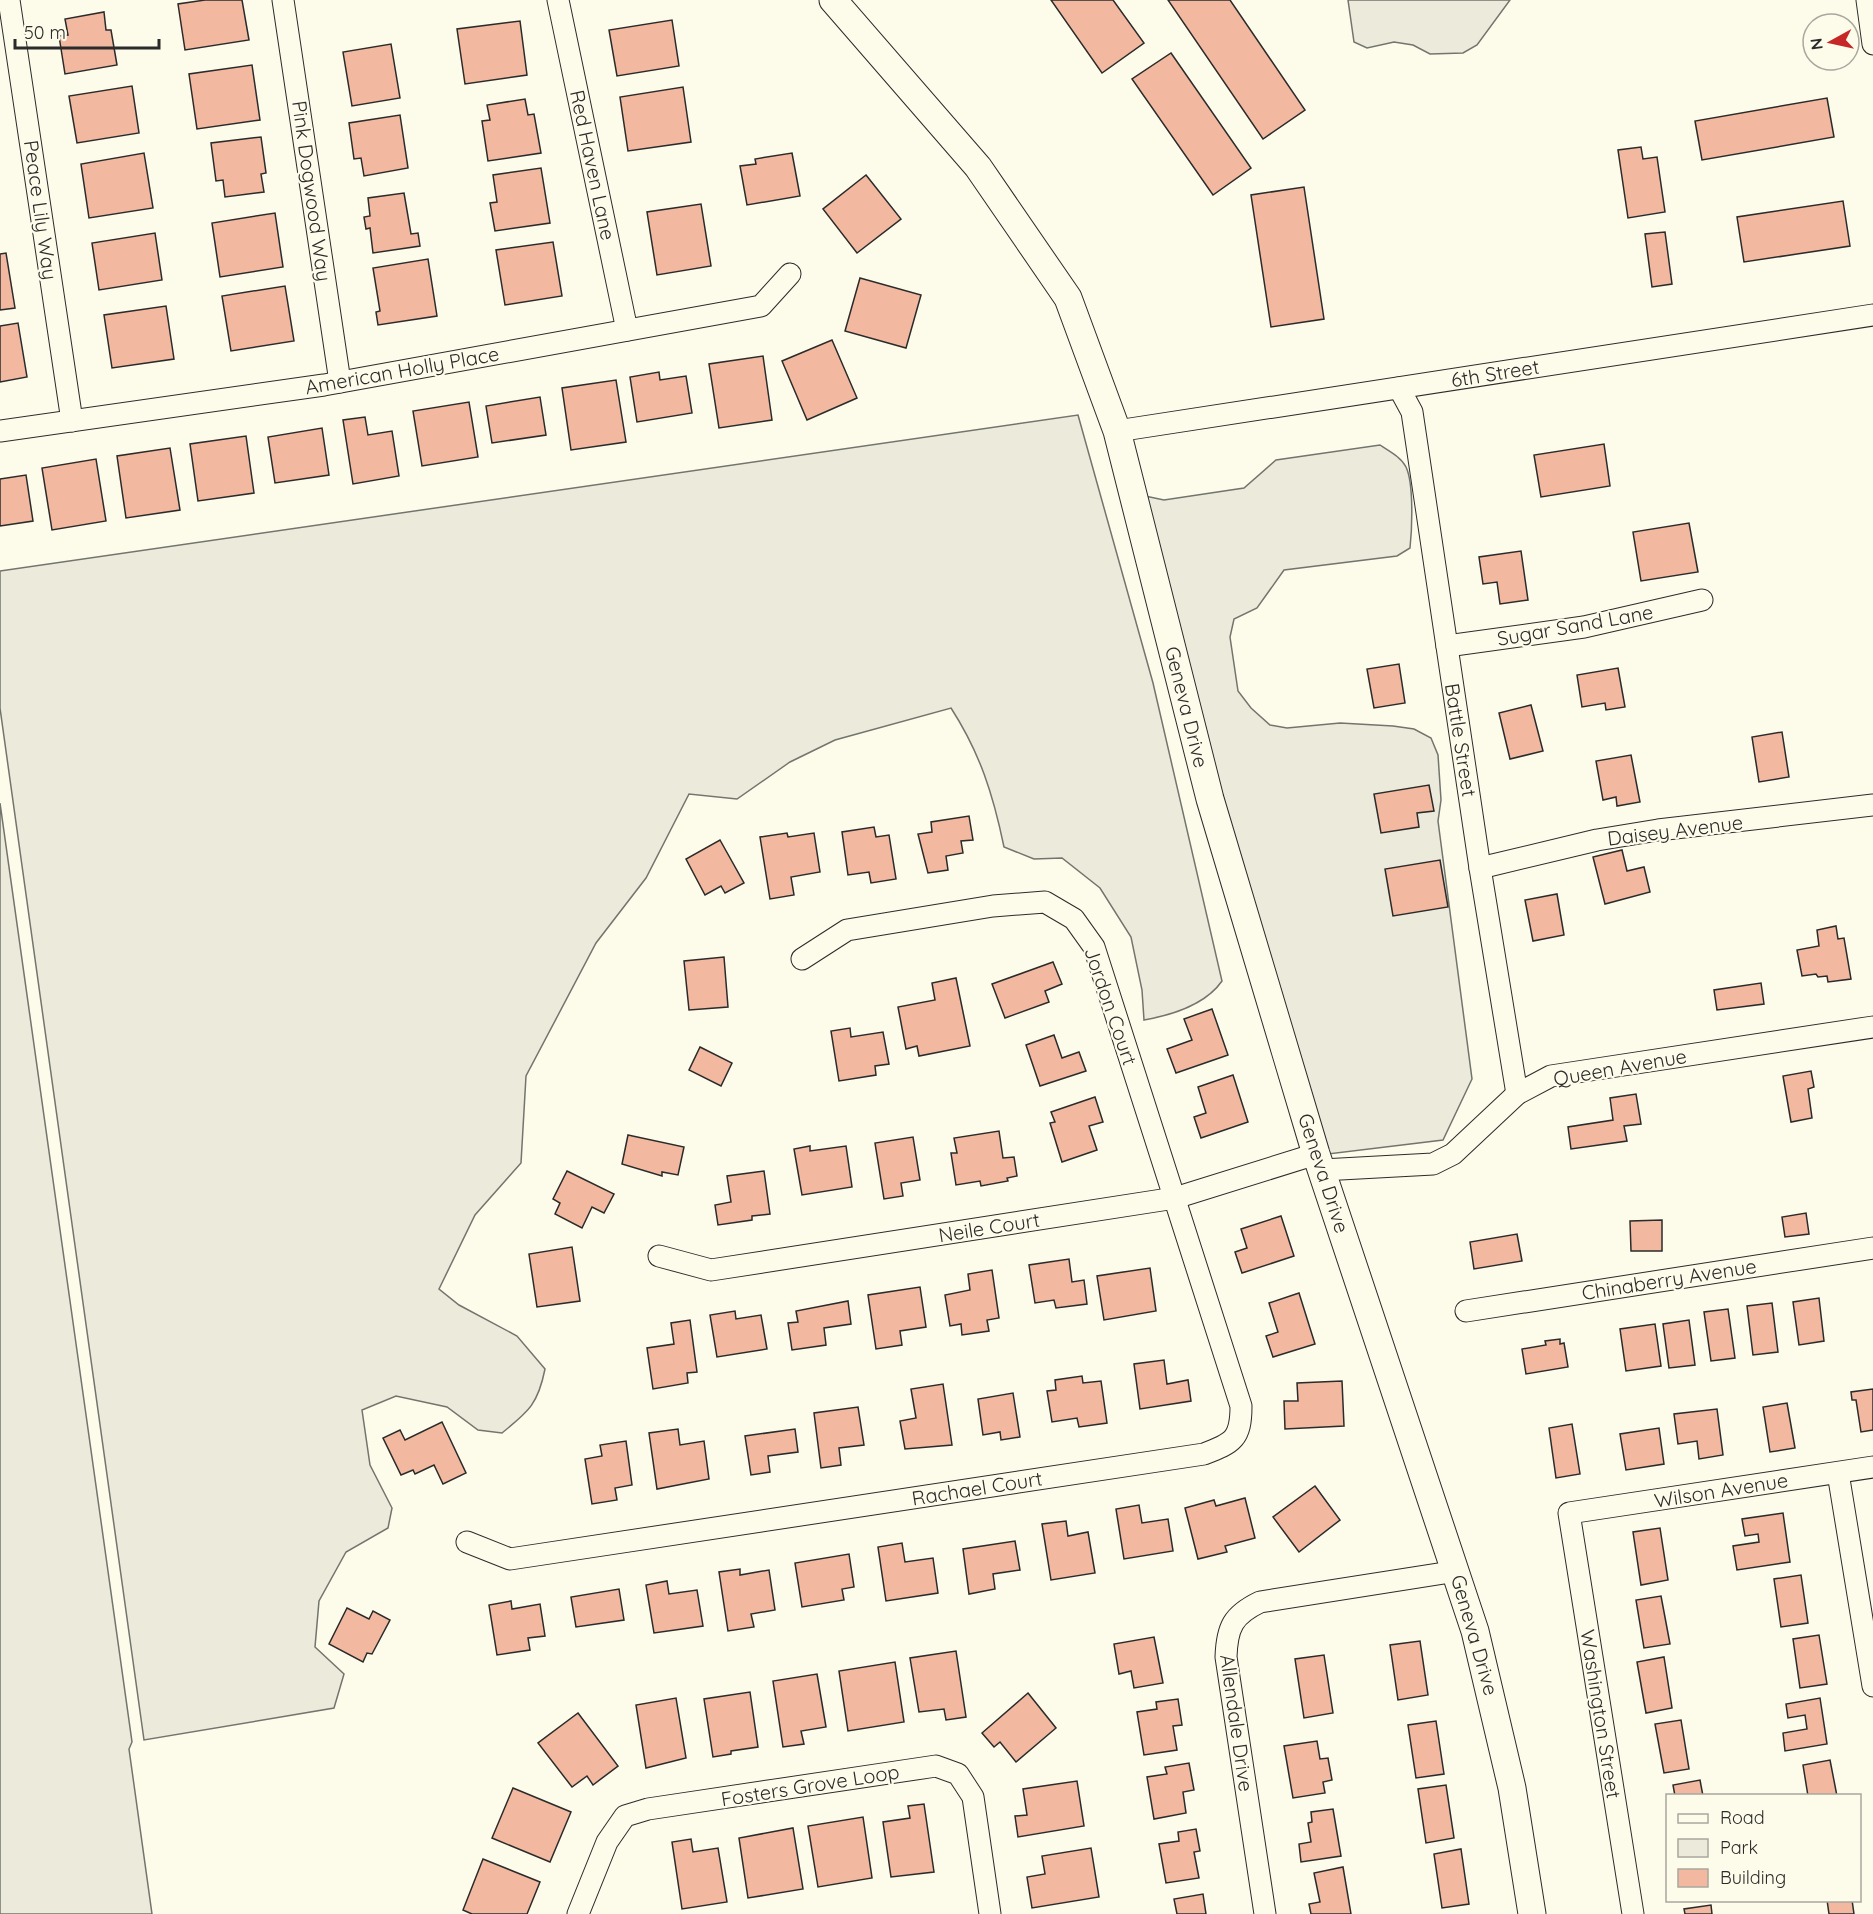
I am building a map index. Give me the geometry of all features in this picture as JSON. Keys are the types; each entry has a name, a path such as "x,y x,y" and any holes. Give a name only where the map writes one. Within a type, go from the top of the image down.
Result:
{"main road":[{"name":"Geneva Drive","path":"834,0 978,167 1068,297 1117,431 1210,799 1319,1162 1457,1571 1500,1729 1532,1914"}],"street":[{"name":"Peace Lily Way","path":"9,0 72,421"},
{"name":"Pink Dogwood Way","path":"284,0 340,382"},
{"name":"Red Haven Lane","path":"558,0 627,330"},
{"path":"1867,0 1873,44"},
{"name":"American Holly Place","path":"0,431 340,382 761,306 790,274"},
{"name":"6th Street","path":"1117,431 1873,315"},
{"name":"Battle Street","path":"1399,388 1412,412 1480,868 1518,1094"},
{"name":"Sugar Sand Lane","path":"1447,646 1584,627 1702,600"},
{"name":"Daisey Avenue","path":"1480,868 1597,840 1873,805"},
{"name":"Jordon Court","path":"802,959 847,930 993,906 1045,902 1074,919 1094,947 1175,1198"},
{"name":"Queen Avenue","path":"1319,1162 1433,1164 1453,1154 1518,1094 1551,1076 1873,1027"},
{"name":"Neile Court","path":"659,1256 711,1270 1175,1198 1319,1162"},
{"name":"Rachael Court","path":"467,1542 510,1559 1204,1454 1230,1445 1241,1427 1241,1406 1175,1198"},
{"name":"Chinaberry Avenue","path":"1466,1311 1873,1248"},
{"name":"Wilson Avenue","path":"1569,1513 1873,1467"},
{"path":"1839,1473 1873,1686"},
{"name":"Washington Street","path":"1569,1513 1633,1914"},
{"name":"Allendale Drive","path":"1265,1914 1226,1657 1226,1636 1232,1623 1245,1609 1260,1602 1457,1571"},
{"name":"Fosters Grove Loop","path":"578,1914 607,1842 625,1816 648,1809 936,1766 958,1773 973,1797 990,1914"}],"green space":[{"path":"1348,0 1510,0 1477,45 1463,53 1430,54 1413,45 1394,42 1367,48 1354,42"},
{"path":"1078,415 1153,683 1222,981 1207,996 1188,1007 1144,1020 1142,990 1131,937 1100,888 1062,858 1034,859 1004,847 995,809 978,758 951,708 835,740 790,762 737,799 689,794 646,878 596,943 526,1076 521,1163 475,1215 439,1289 459,1305 517,1336 545,1369 539,1391 531,1406 502,1433 478,1430 447,1407 396,1396 362,1410 370,1465 392,1508 388,1528 346,1552 319,1601 315,1647 344,1674 334,1708 144,1740 0,708 0,571"},
{"path":"1380,445 1401,460 1409,475 1412,507 1410,548 1397,556 1284,570 1257,608 1234,619 1230,637 1238,691 1251,708 1270,725 1287,728 1340,723 1393,726 1414,729 1431,738 1438,755 1441,800 1438,821 1472,1079 1443,1140 1328,1154 1221,796 1145,496 1164,500 1244,488 1276,460"},
{"path":"0,803 132,1742 129,1749 152,1914 0,1914"}],"building":[{"path":"205,0 242,0 249,40 185,50 178,4"},
{"path":"1051,0 1113,0 1144,43 1102,73"},
{"path":"1168,0 1230,0 1305,110 1263,139"},
{"path":"104,12 106,30 111,30 117,65 65,74 59,36 68,35 65,19"},
{"path":"672,20 679,66 617,76 609,30"},
{"path":"520,21 527,75 465,84 457,29"},
{"path":"391,44 400,98 352,106 343,52"},
{"path":"1171,53 1251,168 1213,195 1132,79"},
{"path":"252,65 260,120 197,129 189,74"},
{"path":"132,86 139,133 77,143 69,96"},
{"path":"683,87 691,142 628,151 620,97"},
{"path":"1827,98 1834,137 1702,160 1695,121"},
{"path":"525,99 528,115 534,114 541,153 488,161 482,121 490,120 487,105"},
{"path":"400,115 408,168 364,176 361,158 354,159 349,123"},
{"path":"261,137 266,173 261,174 264,192 225,197 223,180 216,181 211,143"},
{"path":"1641,147 1643,159 1657,157 1665,212 1628,218 1618,150"},
{"path":"144,153 153,208 89,218 81,164"},
{"path":"792,153 800,196 747,205 740,166 756,164 755,159"},
{"path":"541,168 550,223 495,231 490,203 497,202 493,175"},
{"path":"866,175 901,219 857,253 823,209"},
{"path":"1304,187 1324,319 1271,327 1251,195"},
{"path":"404,193 411,234 418,233 420,246 373,253 370,228 366,229 364,217 370,216 368,198"},
{"path":"1843,201 1850,246 1744,262 1737,217"},
{"path":"701,204 711,266 657,275 647,212"},
{"path":"275,213 283,267 220,277 212,223"},
{"path":"1665,232 1672,284 1652,287 1645,234"},
{"path":"155,233 162,280 99,290 92,243"},
{"path":"553,242 562,296 505,305 496,250"},
{"path":"6,253 15,308 0,310 0,254"},
{"path":"428,259 437,316 378,325 376,312 380,311 373,268"},
{"path":"860,278 921,295 906,348 845,331"},
{"path":"285,286 294,341 231,351 222,296"},
{"path":"166,306 174,359 112,368 104,315"},
{"path":"18,323 27,377 0,382 0,326"},
{"path":"832,340 857,398 807,420 782,361"},
{"path":"763,356 772,420 719,428 709,364"},
{"path":"659,372 660,380 686,376 692,413 637,422 630,377"},
{"path":"616,380 626,442 571,450 562,388"},
{"path":"540,397 546,435 492,443 486,406"},
{"path":"469,402 478,457 422,466 413,411"},
{"path":"365,417 368,435 392,431 399,476 353,484 343,420"},
{"path":"322,428 329,475 275,483 268,437"},
{"path":"246,436 254,493 198,501 190,444"},
{"path":"1604,444 1610,486 1541,497 1534,455"},
{"path":"170,448 180,510 126,518 117,456"},
{"path":"96,459 106,521 52,530 42,468"},
{"path":"26,475 33,521 0,526 0,479"},
{"path":"1689,523 1698,572 1641,581 1633,532"},
{"path":"1521,551 1528,600 1500,604 1497,582 1483,584 1479,557"},
{"path":"1399,664 1405,703 1374,708 1367,669"},
{"path":"1618,668 1625,707 1606,710 1605,703 1582,707 1577,675"},
{"path":"1531,705 1543,751 1510,759 1499,713"},
{"path":"1782,732 1789,777 1759,782 1752,737"},
{"path":"1631,755 1640,802 1617,806 1616,797 1603,800 1596,761"},
{"path":"1429,785 1434,811 1417,813 1419,827 1381,833 1374,794"},
{"path":"969,816 973,840 961,841 963,853 946,856 948,870 928,873 918,834 932,832 931,822"},
{"path":"874,827 876,837 889,835 896,879 871,883 869,872 848,875 842,832"},
{"path":"787,833 788,837 814,833 820,872 791,877 794,895 770,899 760,837"},
{"path":"720,840 744,883 725,893 721,886 705,895 686,859"},
{"path":"1622,850 1627,871 1644,867 1650,892 1605,904 1593,857"},
{"path":"1440,860 1448,907 1393,916 1385,869"},
{"path":"1557,894 1564,935 1533,941 1525,900"},
{"path":"1836,926 1838,939 1844,938 1851,979 1828,982 1827,976 1818,977 1816,974 1802,976 1797,950 1819,946 1817,930"},
{"path":"724,957 728,1007 689,1010 684,961"},
{"path":"1053,962 1062,984 1045,991 1049,1002 1005,1018 992,984"},
{"path":"956,978 970,1046 919,1056 917,1046 906,1049 898,1007 935,1000 932,983"},
{"path":"1761,983 1764,1004 1717,1010 1714,990"},
{"path":"1212,1009 1228,1055 1176,1073 1167,1049 1192,1040 1184,1019"},
{"path":"850,1028 851,1037 883,1032 889,1064 875,1066 876,1075 839,1081 831,1031"},
{"path":"1054,1035 1062,1058 1079,1052 1086,1071 1040,1086 1026,1045"},
{"path":"700,1047 732,1063 721,1086 689,1070"},
{"path":"1811,1071 1814,1087 1808,1089 1812,1118 1791,1122 1783,1076"},
{"path":"1233,1075 1248,1122 1201,1138 1194,1117 1206,1113 1198,1087"},
{"path":"1636,1094 1641,1124 1624,1126 1627,1141 1571,1149 1568,1127 1613,1120 1610,1098"},
{"path":"1095,1097 1103,1122 1089,1126 1097,1150 1062,1162 1050,1123 1055,1122 1051,1112"},
{"path":"999,1131 1003,1158 1014,1157 1017,1176 1007,1178 1008,1181 981,1186 980,1181 956,1185 951,1153 957,1153 954,1138"},
{"path":"628,1135 684,1147 678,1175 662,1172 662,1176 622,1164"},
{"path":"913,1137 920,1180 901,1183 903,1196 884,1199 875,1143"},
{"path":"810,1146 810,1151 846,1146 852,1187 802,1195 794,1149"},
{"path":"567,1171 614,1194 604,1213 592,1207 582,1228 555,1214 560,1203 553,1199"},
{"path":"764,1171 770,1214 752,1216 752,1220 718,1225 715,1205 731,1202 727,1176"},
{"path":"1806,1213 1809,1234 1785,1237 1782,1217"},
{"path":"1281,1216 1294,1256 1242,1273 1235,1252 1247,1248 1241,1229"},
{"path":"1662,1220 1662,1251 1631,1251 1630,1221"},
{"path":"1517,1234 1522,1261 1474,1269 1470,1242"},
{"path":"572,1247 580,1301 537,1307 529,1254"},
{"path":"1069,1259 1072,1282 1084,1280 1087,1304 1056,1308 1054,1300 1035,1303 1029,1265"},
{"path":"1150,1268 1156,1311 1104,1320 1097,1276"},
{"path":"992,1270 999,1318 987,1320 989,1331 962,1335 961,1324 950,1326 945,1295 970,1290 968,1274"},
{"path":"920,1287 926,1327 900,1331 902,1345 876,1349 868,1295"},
{"path":"1299,1293 1315,1344 1273,1357 1266,1336 1278,1332 1269,1303"},
{"path":"1819,1298 1824,1341 1799,1345 1793,1302"},
{"path":"848,1301 851,1324 824,1328 826,1345 792,1350 788,1323 798,1322 796,1311"},
{"path":"1772,1303 1778,1352 1753,1355 1747,1306"},
{"path":"1728,1309 1735,1358 1711,1361 1704,1312"},
{"path":"735,1311 736,1319 761,1315 767,1349 717,1357 710,1315"},
{"path":"690,1320 697,1372 687,1373 688,1383 653,1389 647,1348 674,1344 671,1323"},
{"path":"1689,1320 1695,1365 1669,1368 1663,1324"},
{"path":"1655,1324 1661,1366 1626,1371 1620,1329"},
{"path":"1560,1339 1560,1344 1564,1343 1568,1367 1526,1374 1522,1349 1546,1345 1545,1341"},
{"path":"1164,1360 1167,1384 1188,1380 1191,1401 1140,1409 1134,1364"},
{"path":"1082,1376 1083,1383 1101,1381 1107,1423 1079,1427 1077,1418 1052,1422 1047,1391 1056,1390 1055,1380"},
{"path":"1342,1381 1344,1426 1285,1429 1284,1401 1298,1401 1297,1383"},
{"path":"943,1384 952,1445 905,1449 900,1421 916,1418 911,1389"},
{"path":"1873,1389 1873,1430 1861,1432 1856,1400 1852,1400 1851,1392"},
{"path":"1013,1393 1020,1437 1001,1440 1000,1432 983,1435 978,1399"},
{"path":"1787,1403 1795,1448 1770,1452 1763,1407"},
{"path":"858,1407 864,1445 839,1448 841,1465 821,1468 814,1413"},
{"path":"1717,1409 1723,1455 1699,1459 1697,1441 1678,1444 1674,1414"},
{"path":"442,1422 466,1473 443,1484 434,1465 415,1474 413,1470 401,1475 383,1438 400,1430 405,1440"},
{"path":"1572,1424 1580,1474 1556,1478 1549,1428"},
{"path":"1659,1428 1664,1464 1626,1470 1620,1434"},
{"path":"678,1429 680,1445 704,1441 709,1479 657,1489 649,1433"},
{"path":"795,1429 798,1452 768,1456 770,1472 751,1475 745,1436"},
{"path":"626,1441 632,1485 615,1488 617,1500 592,1504 585,1459 602,1456 600,1445"},
{"path":"1315,1486 1340,1520 1299,1552 1273,1517"},
{"path":"1245,1498 1255,1538 1225,1546 1227,1552 1198,1559 1185,1508 1214,1500 1216,1506"},
{"path":"1139,1505 1142,1523 1168,1519 1173,1551 1124,1559 1116,1509"},
{"path":"1783,1513 1790,1562 1737,1570 1733,1546 1759,1542 1758,1534 1745,1536 1742,1519"},
{"path":"1066,1521 1068,1536 1088,1532 1095,1573 1051,1580 1042,1524"},
{"path":"1660,1528 1668,1580 1641,1585 1633,1532"},
{"path":"1015,1541 1020,1570 993,1574 995,1589 969,1594 963,1549"},
{"path":"902,1543 905,1562 933,1558 938,1593 886,1601 878,1547"},
{"path":"849,1554 854,1587 842,1589 844,1600 802,1607 795,1563"},
{"path":"740,1569 740,1575 769,1570 775,1610 751,1614 754,1627 728,1631 719,1572"},
{"path":"1801,1575 1808,1623 1781,1627 1774,1579"},
{"path":"667,1581 669,1594 697,1590 703,1626 654,1633 646,1585"},
{"path":"619,1589 624,1620 576,1627 571,1597"},
{"path":"1661,1596 1670,1644 1644,1648 1636,1600"},
{"path":"511,1601 512,1609 540,1604 545,1636 528,1638 530,1650 497,1655 489,1605"},
{"path":"347,1608 369,1619 373,1611 390,1620 372,1654 367,1653 363,1662 329,1644"},
{"path":"1819,1635 1827,1684 1800,1688 1793,1639"},
{"path":"1154,1637 1163,1683 1134,1688 1131,1671 1119,1674 1114,1644"},
{"path":"1420,1641 1428,1695 1398,1700 1390,1645"},
{"path":"956,1651 966,1717 946,1720 944,1709 919,1712 910,1658"},
{"path":"1324,1655 1333,1713 1304,1718 1295,1659"},
{"path":"1664,1657 1672,1708 1646,1713 1637,1662"},
{"path":"895,1662 904,1722 848,1731 839,1671"},
{"path":"817,1674 826,1727 801,1731 804,1744 783,1747 773,1681"},
{"path":"750,1692 758,1747 731,1751 731,1754 713,1757 704,1699"},
{"path":"1028,1693 1056,1728 1016,1762 1000,1742 994,1747 982,1733"},
{"path":"676,1698 686,1758 646,1768 636,1705"},
{"path":"1820,1698 1827,1744 1785,1751 1783,1733 1807,1729 1805,1715 1788,1718 1786,1704"},
{"path":"1178,1699 1182,1725 1173,1726 1177,1750 1144,1755 1137,1712 1157,1709 1156,1702"},
{"path":"578,1713 618,1766 593,1785 587,1776 572,1787 538,1743"},
{"path":"1681,1720 1689,1769 1664,1773 1655,1724"},
{"path":"1436,1721 1444,1774 1416,1778 1408,1725"},
{"path":"1317,1741 1320,1759 1328,1758 1332,1780 1323,1782 1325,1793 1293,1798 1284,1746"},
{"path":"1830,1760 1837,1794 1808,1794 1803,1765"},
{"path":"1189,1763 1194,1790 1183,1792 1186,1813 1154,1819 1147,1777 1167,1774 1165,1767"},
{"path":"1700,1780 1703,1794 1675,1794 1673,1785"},
{"path":"1077,1781 1084,1826 1018,1837 1015,1816 1027,1815 1023,1789"},
{"path":"1446,1785 1454,1838 1426,1843 1418,1789"},
{"path":"513,1788 571,1812 550,1862 492,1838"},
{"path":"924,1804 934,1872 891,1877 883,1822 910,1818 908,1806"},
{"path":"1333,1809 1341,1856 1301,1862 1299,1844 1311,1842 1308,1823 1312,1822 1311,1812"},
{"path":"863,1817 872,1878 818,1887 808,1826"},
{"path":"793,1828 803,1889 748,1898 739,1838"},
{"path":"1196,1829 1200,1851 1194,1852 1199,1878 1166,1883 1159,1844 1179,1841 1178,1832"},
{"path":"691,1839 693,1852 718,1848 727,1902 682,1909 672,1842"},
{"path":"1091,1848 1099,1897 1032,1908 1027,1877 1045,1874 1042,1856"},
{"path":"1461,1849 1469,1904 1442,1908 1434,1854"},
{"path":"483,1859 540,1882 527,1914 472,1914 463,1910"},
{"path":"1343,1867 1351,1914 1311,1914 1309,1904 1320,1902 1314,1873"},
{"path":"1203,1894 1206,1914 1177,1914 1174,1899"},
{"path":"1827,1902 1852,1902 1854,1914 1829,1914"},
{"path":"1711,1905 1712,1914 1685,1914 1684,1909"}]}
